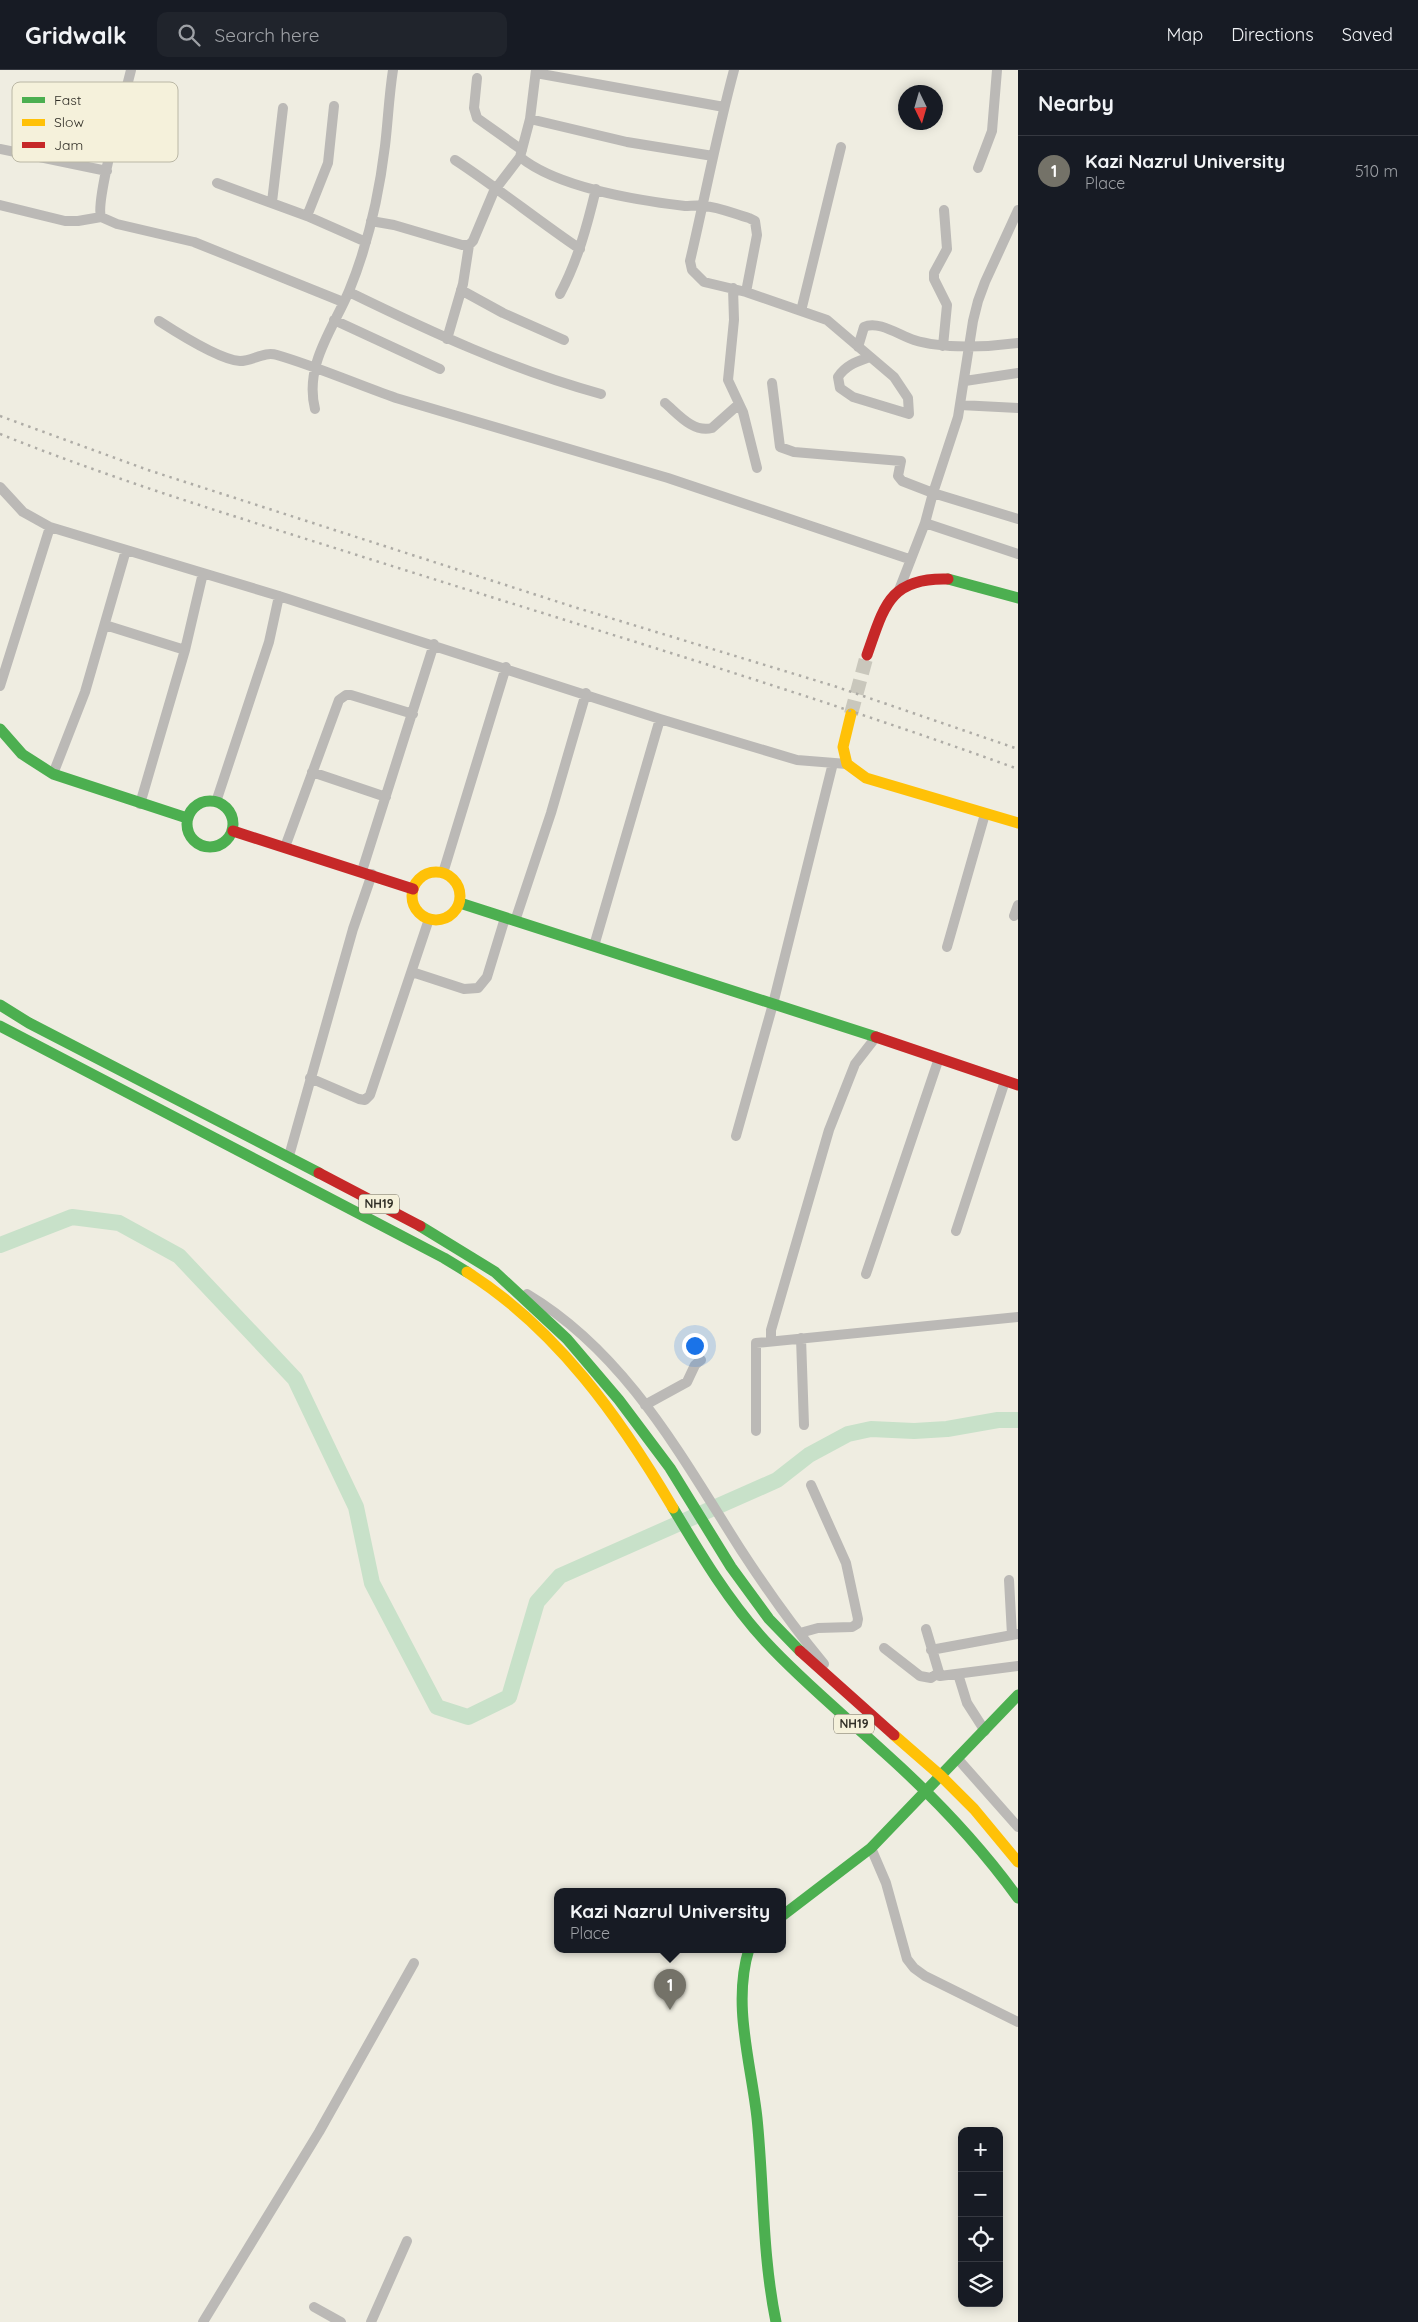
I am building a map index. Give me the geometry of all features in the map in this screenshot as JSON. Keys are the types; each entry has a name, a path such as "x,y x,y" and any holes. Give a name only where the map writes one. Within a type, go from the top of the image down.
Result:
{"main road":[{"path":"867,655 886,606 899,590 918,582 933,578 950,579 1018,598"},
{"path":"851,714 843,747 847,764 866,778 891,787 1018,823"},
{"path":"0,730 22,754 53,774 187,818"},
{"path":"216,802 228,810 232,817 233,830 222,845 207,848 194,841 189,835 187,818 200,803 216,802"},
{"path":"233,830 413,889"},
{"path":"428,873 443,873 456,882 459,888 460,903 451,916 436,920 429,919 422,916 413,904 413,889 422,877 428,873"},
{"path":"460,903 876,1037 1018,1085"},
{"name":"NH19","path":"0,1005 36,1026 289,1156 446,1240 476,1258 507,1282 567,1339 607,1384 649,1439 686,1493 747,1590 769,1619 849,1696 941,1776 974,1809 1018,1862"},
{"name":"NH19","path":"0,1026 444,1258 488,1285 569,1361 601,1398 631,1438 694,1545 757,1632 927,1792 982,1849 1018,1898"},
{"path":"786,1913 871,1848 927,1792 1018,1695"},
{"path":"748,1953 744,1968 743,2008 757,2119 766,2261 776,2322"}],"street":[{"path":"315,409 311,385 315,369 334,320 349,292 371,221 385,148 393,70"},
{"path":"734,70 690,261 692,270 704,282 746,292 827,320 870,357 903,387 908,398 909,414 853,397 840,388 838,377 842,370 849,364 870,357"},
{"path":"978,168 992,131 997,70"},
{"path":"447,339 461,290 469,245 473,241 497,187 521,153 530,119 536,71 724,108"},
{"path":"477,78 474,108 478,118 521,153 556,177 634,199 688,206 704,206 755,221 757,235 746,292"},
{"path":"307,216 328,163 334,106"},
{"path":"272,202 283,108"},
{"path":"530,119 626,142 713,156"},
{"path":"802,311 841,147"},
{"path":"455,160 497,187 532,216 580,249"},
{"path":"60,162 107,172"},
{"path":"101,217 99,211 109,162"},
{"path":"217,183 272,202 366,242"},
{"path":"560,294 580,249 596,189"},
{"path":"0,205 65,221 101,217 111,222 194,242 343,302"},
{"path":"943,346 947,305 934,279 934,273 947,250 944,210"},
{"path":"899,590 909,559 925,523 933,493 953,437 965,380 973,321 985,282 1017,215"},
{"path":"371,221 394,225 462,245 469,245"},
{"path":"733,288 734,320 728,380 739,404 757,468"},
{"path":"461,290 502,313 564,340"},
{"path":"349,292 447,339 545,378 601,394"},
{"path":"334,320 440,369"},
{"path":"159,321 193,341 236,361 247,361 275,354 349,379 410,403 668,478 909,559"},
{"path":"858,347 864,327 869,324 878,325 914,340 943,346 1018,343"},
{"path":"965,380 1018,373"},
{"path":"772,383 780,447 794,452 901,462 898,476 902,481 933,493 1018,519"},
{"path":"665,403 694,426 706,429 712,428 739,404"},
{"path":"960,405 1018,408"},
{"path":"0,487 23,512 50,527 203,572 434,644 660,719 797,760 847,764"},
{"path":"925,523 1018,554"},
{"path":"0,686 50,527"},
{"path":"53,774 86,692 126,550"},
{"path":"140,804 185,650 203,572"},
{"path":"216,802 269,642 279,596"},
{"path":"105,625 185,650"},
{"path":"289,1156 353,929 386,797 434,644"},
{"path":"443,873 506,667"},
{"path":"412,972 471,990 478,988 486,977 551,813 586,693"},
{"path":"285,847 339,700 346,695 413,714"},
{"path":"594,946 660,719"},
{"path":"736,1136 773,1004 833,764"},
{"path":"312,772 386,797"},
{"path":"946,947 985,814"},
{"path":"1014,916 1018,904"},
{"path":"310,1078 359,1099 365,1100 370,1095 429,919"},
{"path":"771,1340 771,1330 828,1130 855,1064 876,1037"},
{"path":"866,1274 939,1058"},
{"path":"956,1231 1005,1080"},
{"path":"507,1282 556,1312 576,1327 611,1362 645,1405 705,1491 764,1586 849,1696"},
{"path":"756,1431 756,1343 1018,1316"},
{"path":"800,1338 804,1425"},
{"path":"645,1405 688,1382 695,1365 701,1360"},
{"path":"800,1633 818,1628 852,1626 857,1624 858,1620 846,1562 811,1485"},
{"path":"932,1650 1015,1634 1009,1580"},
{"path":"926,1629 938,1673"},
{"path":"884,1648 920,1676 931,1678 938,1673"},
{"path":"938,1673 945,1676 1018,1666"},
{"path":"958,1674 967,1703 985,1731"},
{"path":"957,1758 1018,1827"},
{"path":"871,1848 886,1883 907,1959 914,1968 925,1976 1018,2022"},
{"path":"203,2322 319,2132 414,1963"},
{"path":"370,2322 407,2242"},
{"path":"314,2307 341,2322"}],"waterway":[{"path":"0,1245 72,1217 119,1223 179,1256 295,1379 356,1507 372,1583 437,1707 468,1717 509,1697 537,1602 560,1576 777,1480 809,1455 848,1434 871,1429 914,1431 947,1429 998,1420 1018,1420"}],"tunnel":[{"path":"851,714 867,655"}],"railway":[{"path":"0,416 148,470 574,607 834,686 1018,749"},
{"path":"0,434 177,498 771,685 1018,769"}],"traffic: fast":[{"path":"948,579 1018,598"},
{"path":"0,729 22,754 53,774 187,818"},
{"path":"205,801 215,801 229,811 233,824 229,837 223,843 215,847 205,847 191,837 187,829 187,819 197,805 205,801"},
{"path":"460,903 876,1037"},
{"path":"0,1005 29,1023 319,1173"},
{"path":"0,1026 444,1258 467,1272"},
{"path":"420,1226 495,1272 567,1339 619,1400 670,1468 731,1567 769,1619 800,1651"},
{"path":"673,1508 705,1561 740,1611 766,1642 809,1685 938,1804 972,1840 1018,1898"},
{"path":"786,1913 871,1848 1018,1695"},
{"path":"748,1953 744,1970 742,2012 757,2118 768,2271 776,2322"}],"traffic: slow":[{"path":"851,714 843,747 847,764 866,778 1018,823"},
{"path":"431,872 441,872 453,879 460,891 460,896 460,901 453,913 441,920 431,920 423,916 416,909 412,901 412,891 416,883 423,876 431,872"},
{"path":"467,1272 500,1295 530,1320 558,1348 608,1409 653,1474 673,1508"},
{"path":"894,1735 941,1776 974,1809 1018,1862"}],"traffic: jam":[{"path":"867,655 885,609 892,598 913,583 948,579"},
{"path":"233,831 413,889"},
{"path":"876,1037 1018,1085"},
{"path":"319,1173 420,1226"},
{"path":"800,1651 894,1735"}],"place":[{"name":"Kazi Nazrul University","path":"670,2010"}]}
